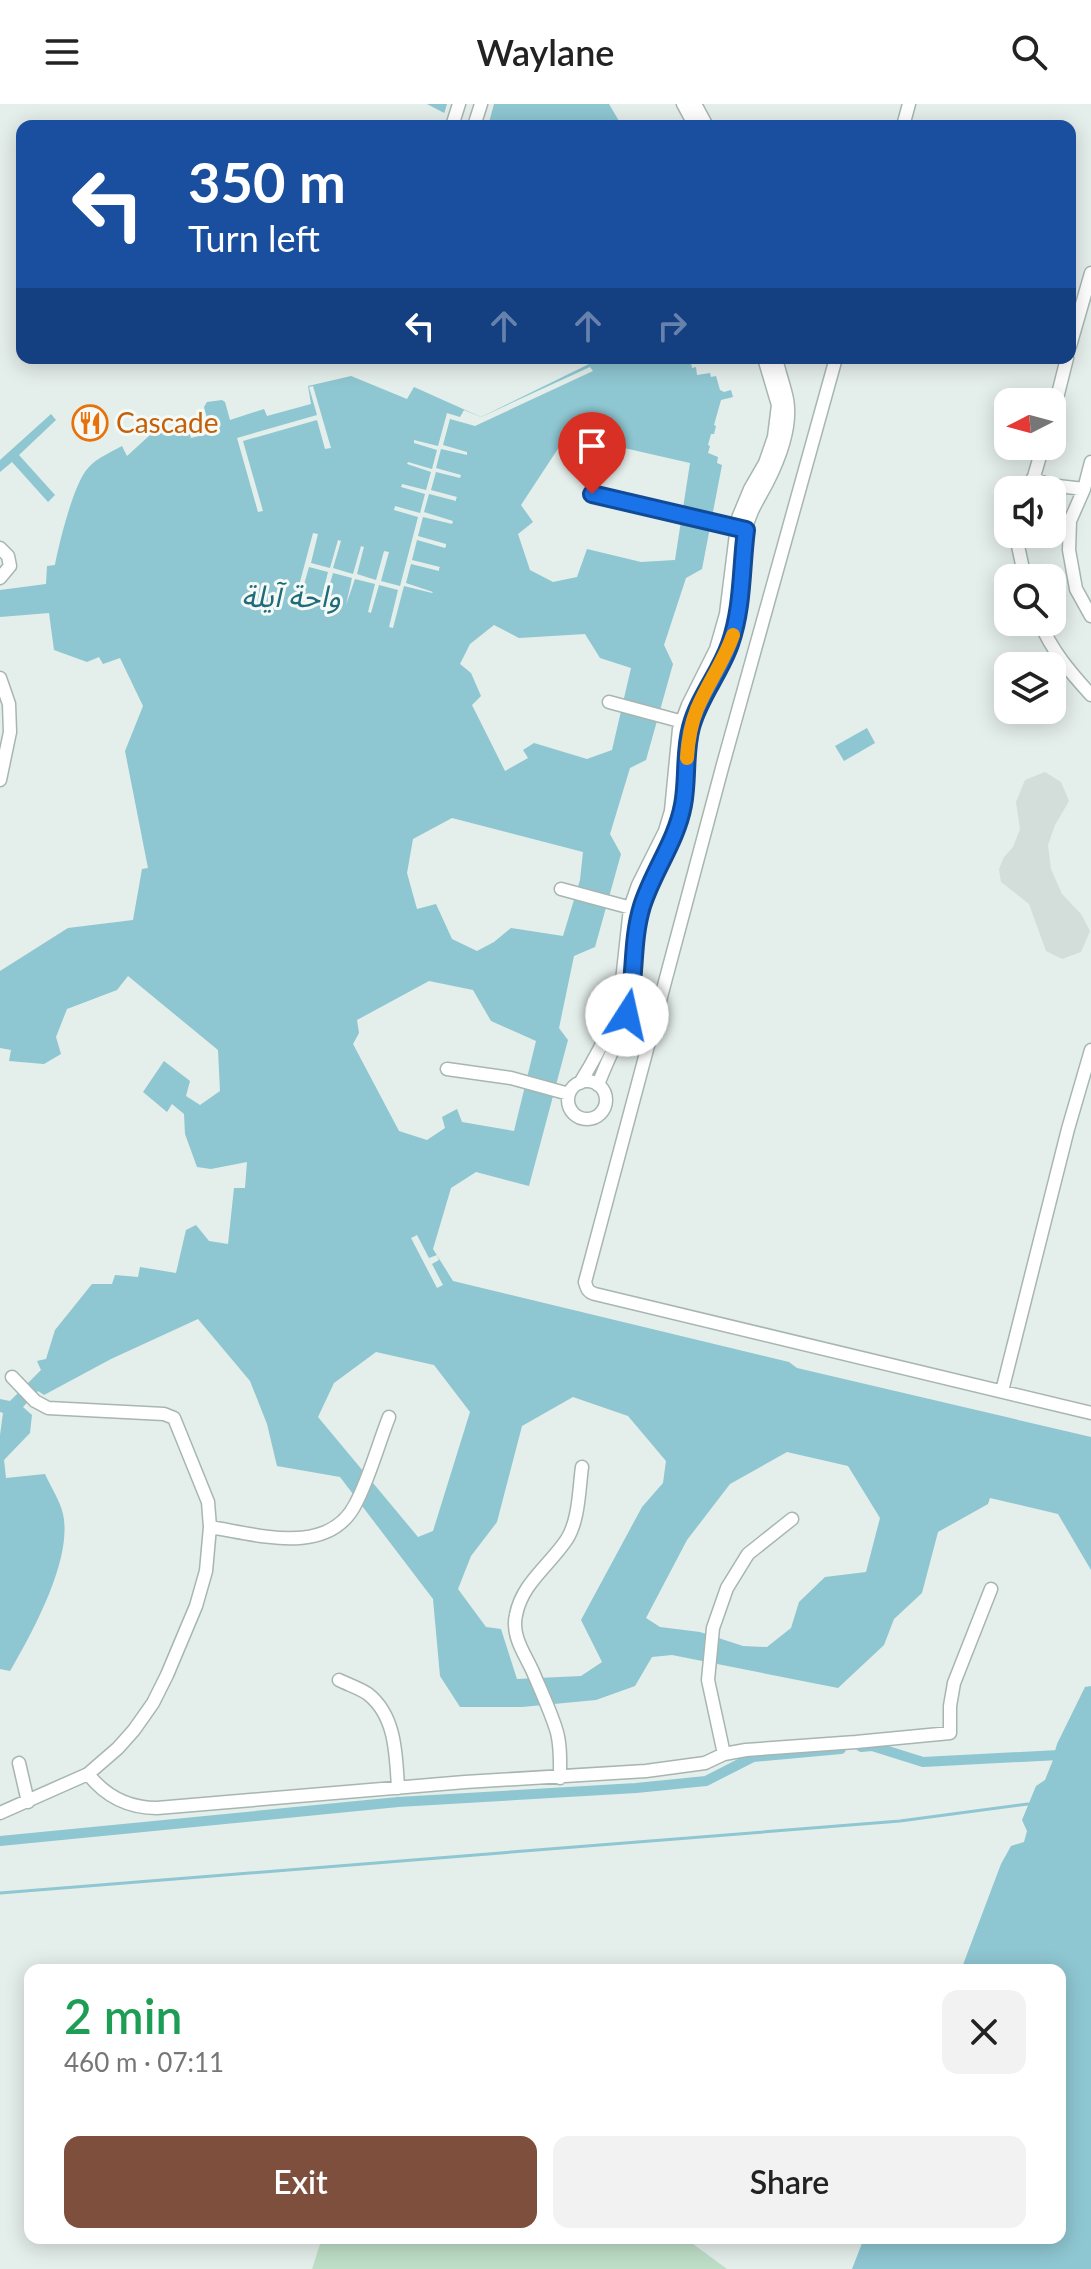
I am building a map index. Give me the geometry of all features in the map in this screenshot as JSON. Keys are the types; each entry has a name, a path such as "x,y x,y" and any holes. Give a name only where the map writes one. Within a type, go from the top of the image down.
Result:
{"street":[{"path":"1076,315 1091,273"},
{"path":"564,1093 580,1083 616,1013 631,908 638,885 668,821 673,799 680,721 713,658 724,626 750,489 770,453 774,437 778,405 766,364"},
{"path":"740,529 774,468 785,433 787,402 778,364"},
{"path":"834,364 726,753 585,1282 589,1292 595,1294 1091,1413"},
{"path":"1060,388 1066,364"},
{"path":"1091,462 1084,489 1070,521 1069,550 1076,589 1091,616"},
{"path":"1066,487 1084,489"},
{"path":"592,494 740,529"},
{"path":"0,548 8,556 10,566 0,578"},
{"path":"1047,636 1072,674 1091,695"},
{"path":"0,678 9,704 10,732 0,780"},
{"path":"609,702 680,721"},
{"path":"561,889 631,908"},
{"path":"598,1085 630,1004 636,937 631,908"},
{"path":"1002,1391 1091,1050"},
{"path":"447,1069 511,1078 564,1093 573,1112 590,1119 601,1113 605,1095 592,1082 580,1083"},
{"path":"0,1813 88,1774 134,1730 153,1703 167,1675 196,1606 206,1571 210,1527 208,1502 174,1418 164,1414 48,1408 35,1401 12,1377"},
{"path":"210,1527 279,1538 314,1537 335,1527 355,1506 389,1417"},
{"path":"560,1778 557,1734 519,1644 515,1616 533,1578 569,1537 582,1467"},
{"path":"724,1754 708,1680 713,1628 727,1588 748,1554 792,1519"},
{"path":"88,1774 113,1797 132,1806 148,1808 677,1768 746,1750 950,1733 954,1683 991,1589"},
{"path":"339,1680 368,1695 386,1716 393,1736 398,1788"},
{"path":"19,1763 28,1802"}],"shaded area":[{"path":"1045,772 1061,782 1069,801 1048,845 1051,869 1062,894 1081,914 1090,931 1081,952 1062,959 1046,951 1029,904 1001,882 999,869 1020,829 1016,802 1025,780"}],"green space":[{"path":"320,2244 693,2244 727,2269 312,2269"}],"water":[{"path":"427,104 609,104 618,120 458,120"},
{"name":"واحة آيلة","path":"589,364 691,364 692,368 696,367 697,375 710,373 711,377 716,376 720,390 731,390 733,397 721,400 714,434 711,434 708,445 708,453 718,457 717,463 722,465 702,569 686,578 664,645 673,664 646,760 630,768 610,834 621,854 595,947 574,956 559,1028 568,1040 529,1186 476,1172 451,1188 433,1249 453,1281 789,1362 797,1368 1091,1437 1091,1570 1058,1514 990,1498 988,1504 938,1532 922,1593 894,1619 884,1645 838,1688 672,1655 652,1657 635,1686 596,1700 522,1707 460,1707 440,1676 433,1599 340,1477 277,1466 267,1424 250,1381 198,1319 111,1359 44,1395 38,1391 23,1407 32,1415 30,1433 4,1460 6,1478 45,1474 62,1509 64,1532 56,1573 39,1616 10,1671 0,1669 0,1435 3,1413 0,1412 0,1399 10,1401 41,1370 37,1361 46,1359 55,1330 92,1284 112,1284 115,1275 138,1277 140,1267 176,1273 186,1230 196,1225 209,1241 228,1244 234,1188 245,1188 247,1162 211,1169 197,1167 185,1134 184,1114 172,1104 167,1112 143,1092 164,1061 190,1081 186,1096 200,1105 220,1091 218,1050 128,976 117,990 67,1009 56,1037 61,1054 44,1064 9,1061 11,1050 0,1048 0,971 68,928 133,920 142,869 148,868 125,751 143,706 120,658 103,664 99,657 87,662 54,650 49,613 0,617 0,590 46,584 47,566 55,565 78,485 92,464 122,446 127,456 150,435 184,427 188,427 191,438 211,433 204,407 207,402 225,402 230,420 264,409 267,416 311,404 308,386 351,376 407,399 414,387 481,417","holes":["567,435 690,463 675,560 641,562 587,549 577,577 553,582 530,570 518,534 533,522 521,505","494,625 519,638 585,634 600,658 631,668 612,750 587,759 534,743 523,750 528,758 505,771 472,705 481,696 471,673 460,664 470,644","452,818 583,852 580,880 563,936 511,928 477,951 452,939 436,904 417,909 407,873 413,839","429,981 473,990 491,1021 536,1041 514,1131 462,1122 457,1109 442,1117 445,1128 427,1140 399,1131 353,1044 359,1033 357,1020","376,1352 434,1365 470,1412 433,1531 418,1537 318,1417 334,1383","573,1397 628,1416 666,1461 663,1483 642,1507 581,1620 602,1662 581,1676 517,1679 501,1629 486,1627 458,1589 471,1556 497,1522 522,1426","787,1452 848,1466 880,1518 866,1572 825,1577 799,1602 791,1628 767,1647 743,1646 700,1632 660,1627 646,1618 687,1540 730,1484"]},
{"path":"51,414 56,420 19,455 55,495 48,502 12,462 0,472 0,460"},
{"path":"867,728 875,743 844,761 835,746"},
{"path":"1091,1686 1091,2269 852,2269 862,2244 1066,2244 1066,1964 963,1964 1001,1864 1011,1846 1024,1842 1027,1831 1022,1820 1036,1786 1045,1780 1053,1760 1058,1759 1059,1752 1055,1751 1057,1744 1085,1687"}],"pier":[{"path":"447,104 494,104 490,120 449,120 443,117"},
{"path":"590,367 593,371 475,426 450,419 443,445 467,452 467,455 441,449 436,468 461,475 460,478 436,472 431,490 457,497 456,501 429,494 424,512 453,521 452,524 423,517 418,536 446,546 417,540 412,560 440,567 439,571 411,564 406,583 433,592 404,586 393,628 389,627 398,590 379,585 371,613 368,612 375,584 355,579 346,605 352,578 333,573 325,601 321,600 328,572 309,567 301,595 297,593 313,533 318,534 311,563 330,568 338,540 341,541 333,568 353,574 361,546 364,547 357,574 376,580 384,551 389,552 381,581 400,586 418,517 394,510 395,506 420,513 425,494 401,487 402,484 426,490 431,472 407,464 432,469 437,450 414,443 414,440 438,446 447,413 460,417 464,410 481,417"},
{"path":"313,386 331,448 325,449 317,420 243,441 263,511 258,512 237,438 317,415 309,387"},
{"path":"417,1235 429,1258 437,1255 439,1260 432,1264 443,1285 437,1288 411,1238"}],"waterway":[{"path":"861,1747 872,1746 923,1762 1059,1755"},
{"path":"0,1841 398,1802 706,1781 753,1757 841,1749"},
{"path":"0,1893 900,1821 1028,1804"}],"slow traffic":[{"path":"687,758 697,710 733,635"}],"place":[{"name":"Cascade","path":"90,423"}],"route":[{"path":"592,494 746,530 740,601 734,631 725,657 692,724 687,749 684,803 673,840 641,910 627,1015"}]}
